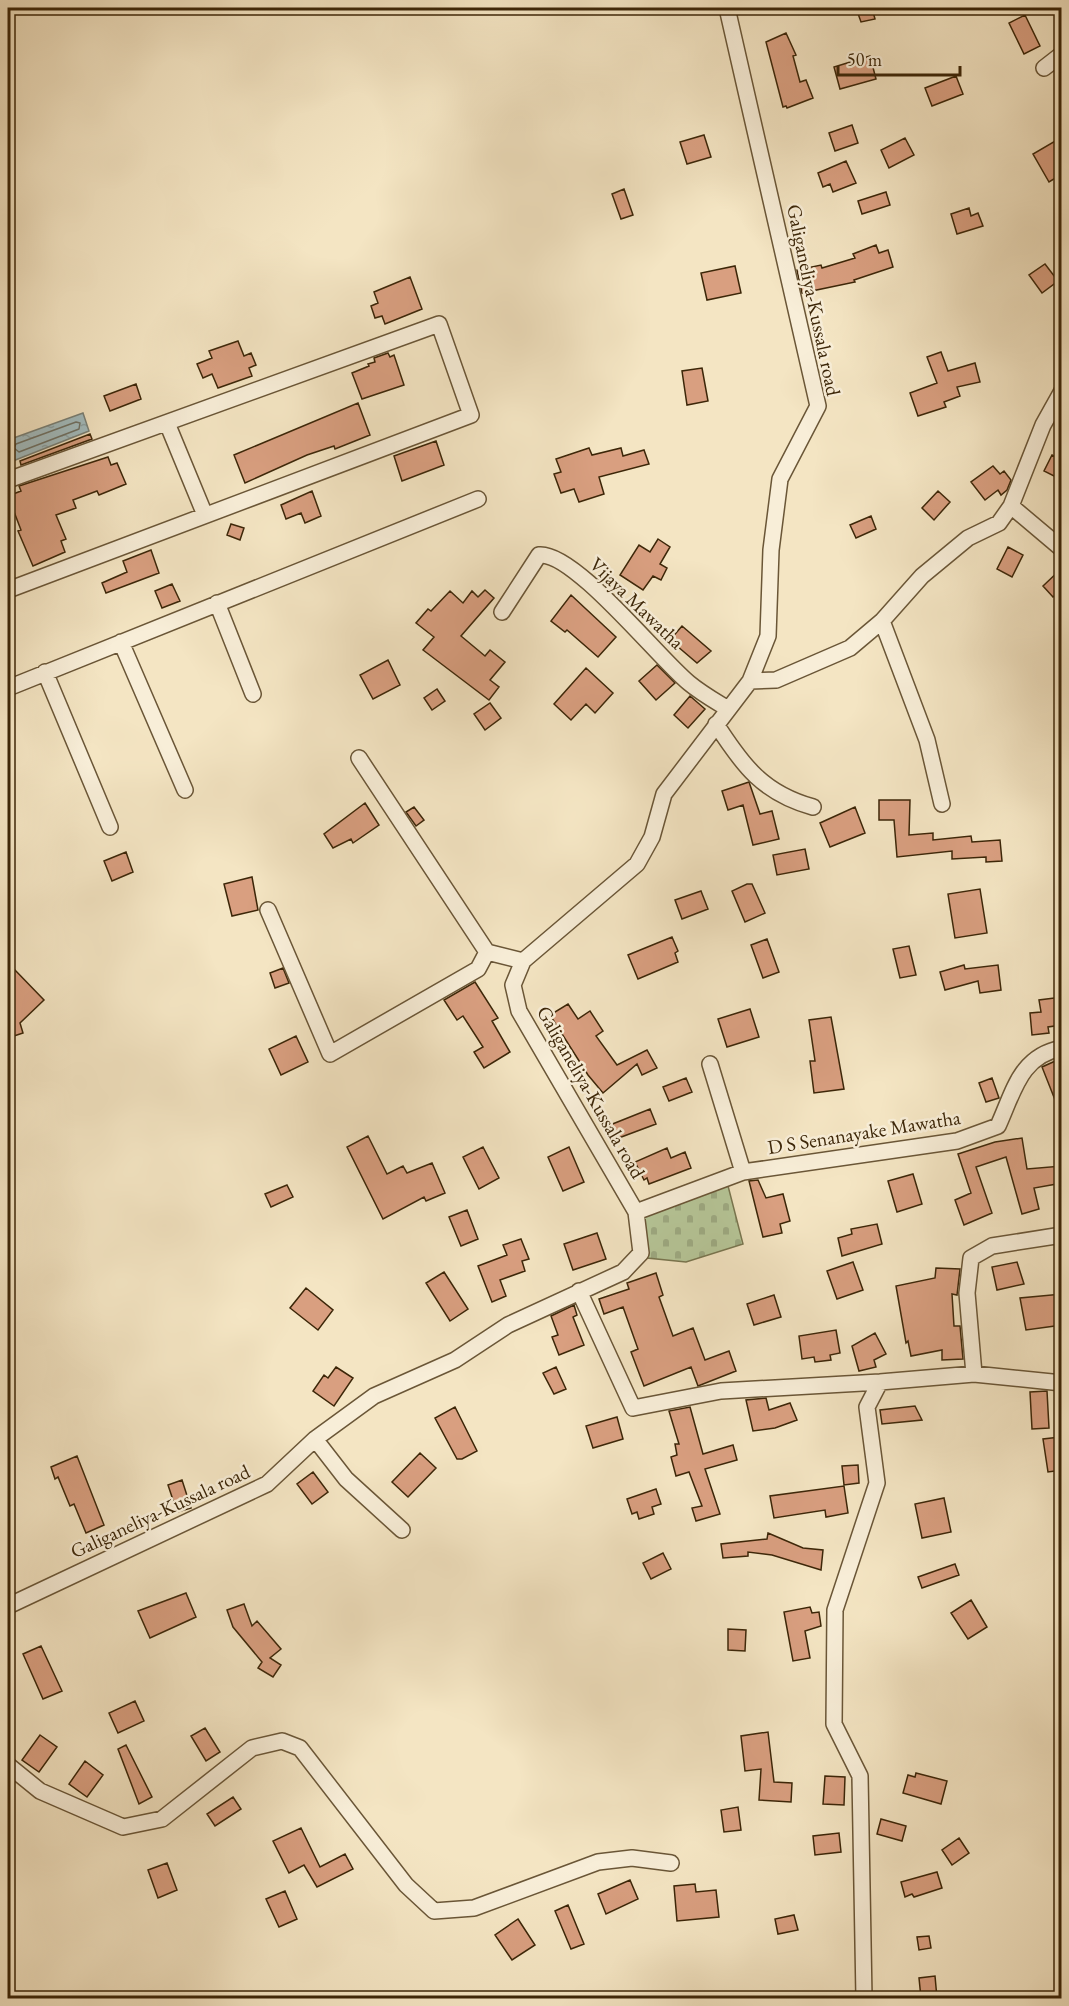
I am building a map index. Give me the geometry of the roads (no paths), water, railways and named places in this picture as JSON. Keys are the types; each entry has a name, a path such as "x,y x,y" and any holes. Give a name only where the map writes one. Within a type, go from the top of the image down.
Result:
{"street":[{"name":"Galiganeliya-Kussala road","path":"8,1606 267,1484 315,1439 375,1396 454,1360 508,1324 623,1272 641,1253 636,1212 519,1011 513,985 523,961 637,864 652,837 664,794 750,681 768,636 771,550 780,479 818,406 727,8"},
{"path":"1044,68 1062,54"},
{"path":"8,480 439,324 471,415 8,590"},
{"path":"750,681 776,680 850,648 882,621 922,576 968,538 999,523 1011,506 1043,425 1062,391"},
{"path":"167,423 205,515"},
{"path":"8,688 478,499"},
{"path":"1011,506 1062,549"},
{"name":"Vijaya Mawatha","path":"501,612 539,555 546,554 579,574 688,683 728,709"},
{"path":"217,603 254,694"},
{"path":"882,621 927,740 942,804"},
{"path":"121,642 185,790"},
{"path":"45,672 110,827"},
{"path":"716,724 749,772 789,800 813,807"},
{"path":"359,758 487,952 523,961"},
{"path":"268,910 330,1054 478,969 487,952"},
{"name":"D S Senanayake Mawatha","path":"636,1212 743,1172 957,1141 998,1126 1028,1064 1047,1051 1062,1048"},
{"path":"710,1064 743,1172"},
{"path":"974,1374 967,1293 971,1258 992,1246 1062,1235"},
{"path":"579,1291 633,1408 721,1391 974,1374 1062,1383"},
{"path":"864,1998 860,1776 834,1724 835,1610 877,1483 867,1407 880,1382"},
{"path":"315,1439 346,1479 402,1530"},
{"path":"8,1766 40,1791 123,1827 162,1819 252,1748 282,1742 300,1748 406,1885 434,1911 474,1908 598,1862 632,1858 671,1863"}],"water":[{"path":"83,413 89,431 13,461 8,440"}]}
